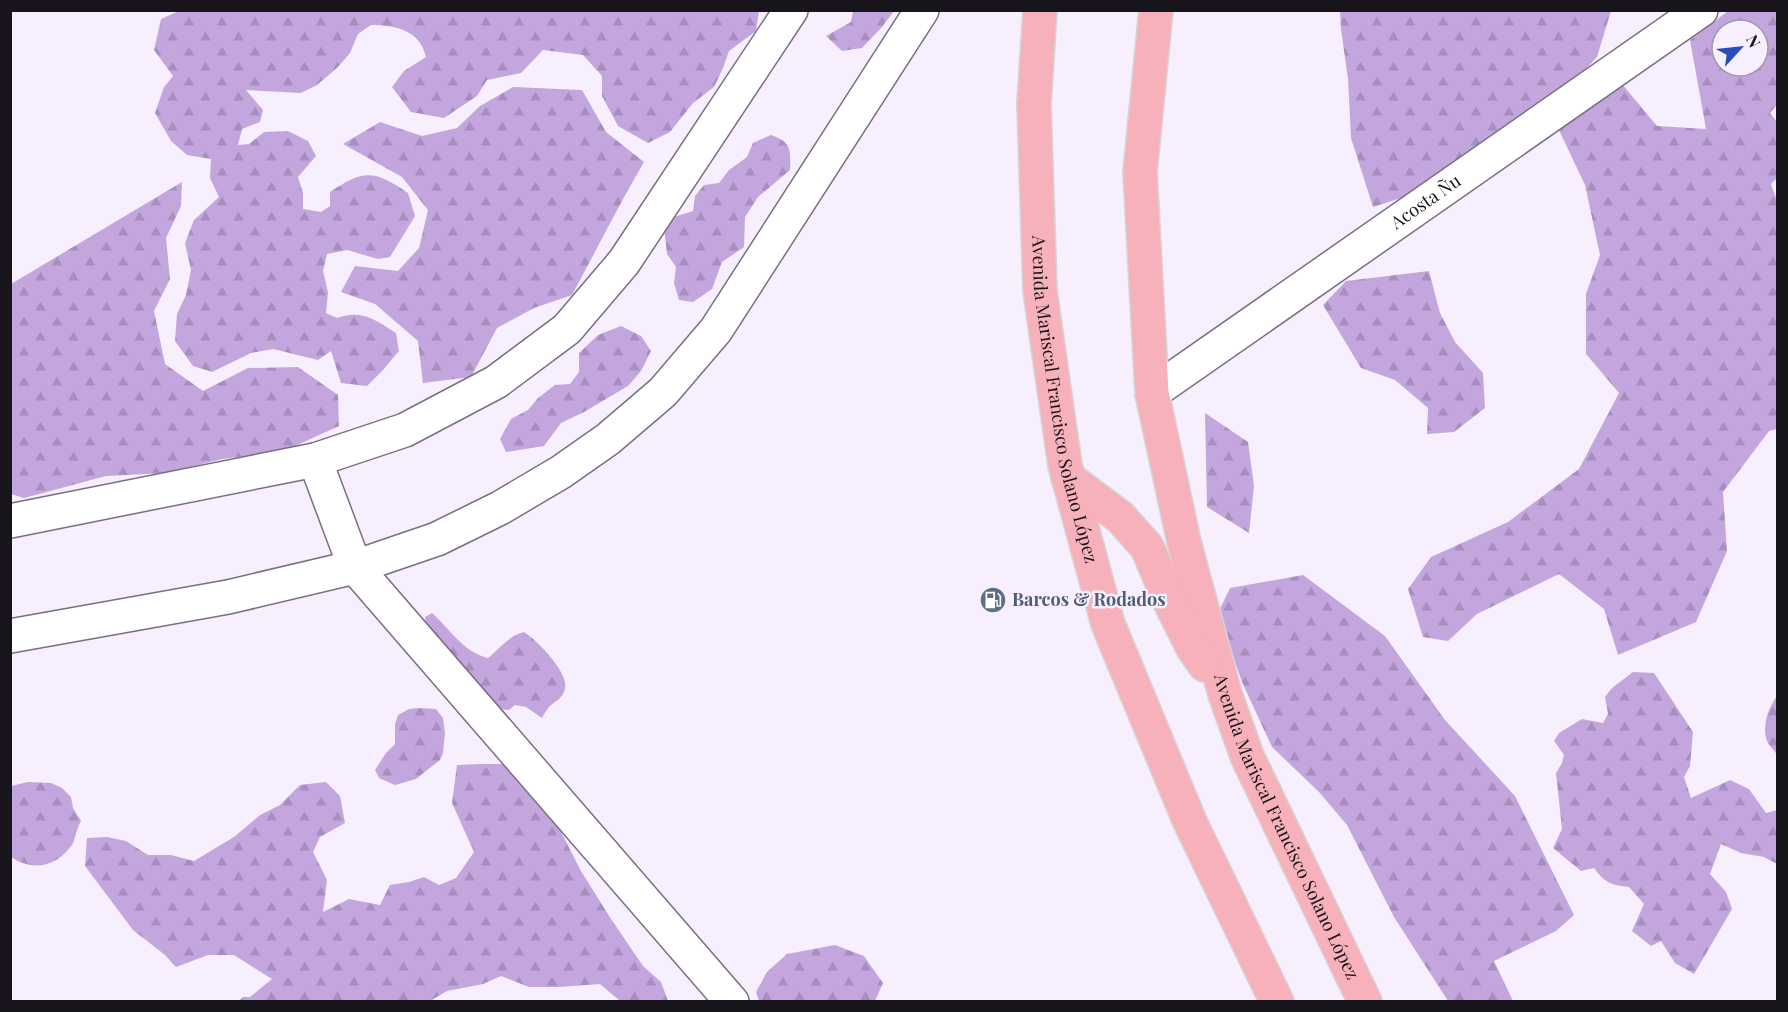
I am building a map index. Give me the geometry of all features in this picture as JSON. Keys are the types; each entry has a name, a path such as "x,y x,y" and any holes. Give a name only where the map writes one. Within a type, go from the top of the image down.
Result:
{"main road":[{"name":"Avenida Mariscal Francisco Solano López","path":"1040,10 1034,104 1040,291 1068,478 1108,624 1190,822 1277,1002"},
{"name":"Avenida Mariscal Francisco Solano López","path":"1156,10 1140,172 1152,393 1184,542 1225,694 1247,756 1365,1002"},
{"path":"1068,478 1120,517 1147,547 1193,648 1225,694"}],"street":[{"path":"10,521 315,460 405,430 496,382 567,329 624,262 791,10"},
{"path":"10,636 228,597 356,567 437,539 500,508 561,472 608,439 663,392 716,330 922,10"},
{"name":"Acosta Ñu","path":"1152,393 1701,10"},
{"path":"315,460 356,567 732,1002"}],"green space":[{"path":"179,11 759,11 756,31 729,51 714,87 693,103 670,132 648,143 618,126 602,96 602,76 583,55 543,50 521,73 487,80 477,96 444,118 411,112 392,87 404,71 426,57 423,48 412,35 389,26 371,25 358,34 350,53 338,67 317,85 301,93 246,90 263,110 260,122 242,129 238,145 249,144 264,132 288,131 308,141 316,156 298,177 303,193 303,209 321,212 330,206 330,192 361,176 369,175 386,180 408,193 415,216 390,257 378,259 347,250 327,254 323,271 328,292 326,313 337,318 362,315 396,333 399,351 367,386 341,383 331,351 318,360 273,349 251,353 212,372 193,366 175,341 177,314 186,295 191,270 185,243 194,220 219,197 210,178 211,159 187,155 171,141 155,113 164,87 173,76 154,50 161,19"},
{"path":"853,11 894,11 862,48 842,51 826,36 851,22"},
{"path":"1340,11 1611,11 1597,57 1524,134 1432,188 1373,207 1351,138 1348,79"},
{"path":"1728,11 1777,11 1777,105 1770,113 1778,123 1777,178 1771,184 1778,203 1777,429 1769,431 1723,492 1727,551 1696,622 1618,655 1604,609 1559,574 1477,614 1448,641 1423,637 1408,589 1431,557 1508,522 1579,469 1619,393 1586,354 1586,294 1600,255 1585,185 1558,128 1622,84 1657,126 1706,129 1690,40 1710,25 1710,78 1770,78 1770,18 1719,18"},
{"path":"513,87 582,90 606,132 644,162 572,295 534,308 497,328 471,377 423,383 418,341 375,304 341,292 355,266 398,271 419,248 428,210 402,177 343,144 380,122 422,136 457,128 480,106"},
{"path":"771,135 783,140 788,147 790,170 758,197 745,217 744,247 722,262 712,289 693,302 679,300 674,283 676,267 667,254 664,227 674,217 693,211 695,196 704,185 719,183 729,170 747,157 753,143"},
{"path":"182,182 181,206 166,238 170,279 154,311 165,364 203,391 248,368 298,367 338,395 339,426 282,452 222,459 166,473 106,476 24,498 11,494 11,284"},
{"path":"1429,271 1440,313 1455,342 1483,373 1485,408 1454,432 1427,434 1428,408 1395,380 1361,368 1323,305 1346,281"},
{"path":"621,326 641,336 651,351 641,371 628,386 561,423 544,446 506,452 500,439 511,419 528,410 538,398 555,385 570,384 579,372 579,353 598,335"},
{"path":"1205,413 1248,442 1254,486 1249,533 1207,507"},
{"path":"1303,575 1385,636 1445,720 1515,796 1574,915 1556,931 1494,961 1513,1001 1448,1001 1394,917 1347,825 1319,792 1272,747 1242,682 1218,613 1230,588"},
{"path":"432,613 471,651 488,658 509,639 524,632 544,649 557,666 565,682 563,694 549,707 542,718 526,707 515,705 509,710 497,709 426,626 425,617"},
{"path":"1633,672 1654,673 1693,732 1690,766 1684,777 1691,798 1730,780 1749,789 1766,813 1777,810 1777,864 1764,857 1741,853 1721,844 1710,874 1726,892 1732,909 1694,974 1675,963 1661,941 1651,946 1632,931 1644,904 1629,887 1609,882 1594,868 1581,871 1553,848 1562,829 1556,773 1564,755 1554,741 1559,733 1582,719 1603,723 1608,714 1605,697 1612,688"},
{"path":"1777,696 1777,755 1768,743 1765,725 1768,712"},
{"path":"409,709 436,709 443,718 445,733 443,753 440,760 416,779 395,785 379,778 375,770 395,744 395,724 398,715"},
{"path":"503,764 546,784 559,828 581,871 643,966 661,982 668,1001 620,1001 600,984 529,987 501,976 483,984 447,991 430,1001 239,1001 243,997 250,997 272,979 234,955 208,955 176,967 165,955 133,930 85,866 87,838 107,837 126,841 148,855 171,855 194,861 234,837 260,815 280,805 300,785 326,782 340,796 345,823 320,837 313,852 327,880 323,912 349,899 380,905 390,885 424,877 439,885 456,878 474,852 452,803 457,765"},
{"path":"28,782 51,783 62,788 71,797 73,808 81,821 73,843 67,851 45,865 28,865 11,857 11,786"},
{"path":"835,945 864,956 883,983 875,1001 759,1001 756,992 767,972 787,954"}],"place":[{"name":"Barcos & Rodados","path":"993,600"}]}
